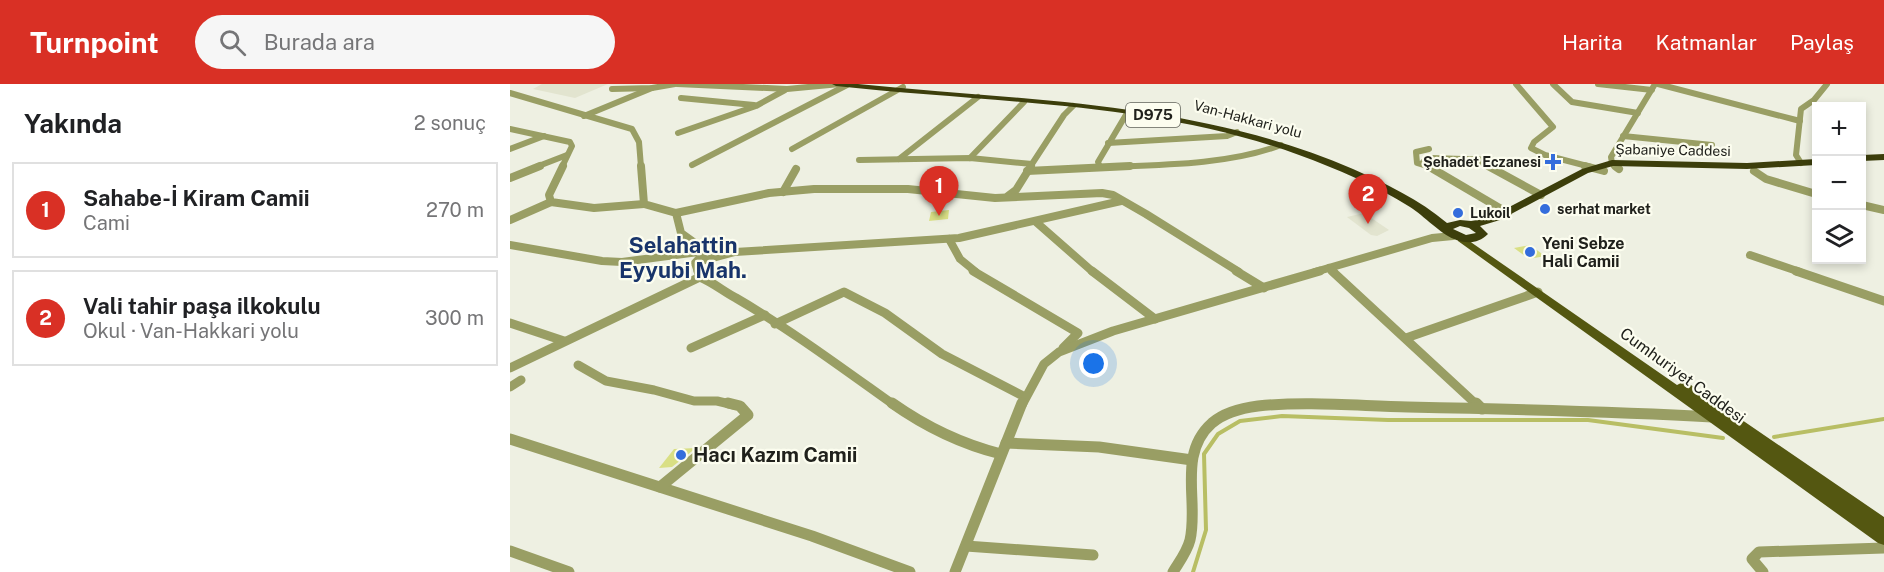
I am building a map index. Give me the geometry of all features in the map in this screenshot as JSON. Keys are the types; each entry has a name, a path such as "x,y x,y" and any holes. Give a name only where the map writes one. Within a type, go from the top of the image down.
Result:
{"highway":[{"name":"D975","path":"869,84 1024,102 1129,110"},
{"name":"D975","path":"841,85 1129,110 1187,119 1281,145 1366,177 1418,207 1454,234"},
{"name":"Van-Hakkari yolu","path":"1187,119 1287,141 1479,229 1480,236"},
{"path":"1866,158 1884,157"},
{"name":"Şabaniye Caddesi","path":"1454,234 1451,224 1487,222 1541,195 1607,168 1812,162"},
{"path":"1866,163 1884,162"},
{"path":"1454,234 1480,236 1607,168 1754,171 1812,167"}],"main road":[{"name":"Cumhuriyet Caddesi","path":"1454,234 1884,538"},
{"name":"Cumhuriyet Caddesi","path":"1480,236 1486,248 1884,526"}],"street":[{"path":"612,89 652,88 676,84 787,89 841,85"},
{"path":"1516,84 1553,127 1534,142 1531,148 1545,154 1607,168 1623,136 1655,86"},
{"path":"1553,84 1572,102 1638,113"},
{"path":"1598,84 1655,86 1800,121"},
{"path":"1801,163 1796,155 1801,109 1815,100 1827,84"},
{"path":"692,165 841,85"},
{"path":"584,116 652,88"},
{"path":"678,133 756,106 787,89"},
{"path":"792,149 900,89"},
{"path":"510,93 632,129 639,142 644,204"},
{"path":"898,159 978,97"},
{"path":"510,102 521,98"},
{"path":"681,98 756,106"},
{"path":"970,158 1024,102"},
{"path":"1008,196 1016,190 1064,115 1073,106"},
{"path":"1100,168 1098,162 1129,110"},
{"path":"689,123 710,123"},
{"path":"510,129 570,142 572,146 549,195 551,202"},
{"path":"1108,143 1227,136 1237,132"},
{"path":"510,149 544,136"},
{"path":"1623,136 1712,145"},
{"path":"1028,171 1100,168 1236,156 1263,152 1281,145"},
{"path":"1428,165 1418,163 1416,153 1429,149"},
{"path":"510,178 567,155"},
{"path":"859,160 970,158 1032,164"},
{"path":"1496,160 1431,158 1424,162 1508,213"},
{"path":"1475,159 1541,195"},
{"path":"783,192 796,169"},
{"path":"1754,171 1766,179 1812,193"},
{"path":"510,220 551,202 594,208 644,204 676,213 783,192 889,188 995,198 1102,193 1113,195 1264,288"},
{"path":"695,263 735,252 949,239 1036,222 1121,201"},
{"path":"1866,206 1884,210"},
{"path":"676,213 681,233 706,250"},
{"path":"1036,222 1108,285 1155,319"},
{"path":"1059,352 1155,319 1432,238 1454,234"},
{"path":"949,239 960,259 972,270 1078,333 1044,364 1025,397 955,572"},
{"path":"510,245 602,261 622,262 706,250"},
{"path":"695,263 706,250"},
{"path":"1750,255 1884,301"},
{"path":"695,263 700,277 719,285 732,296 765,315 919,422 972,447 1097,446 1143,450 1192,460"},
{"path":"1329,268 1482,409"},
{"path":"510,368 700,277"},
{"path":"776,324 844,292 885,314 942,354 1025,397"},
{"path":"1406,338 1538,292"},
{"path":"691,348 765,315"},
{"path":"510,323 564,341"},
{"path":"578,365 606,381 694,401 717,401 740,406 748,415 660,487"},
{"path":"510,387 521,380"},
{"path":"1173,572 1189,543 1192,525 1190,482 1192,460 1205,432 1221,417 1236,409 1254,405 1618,411 1712,417"},
{"path":"510,439 812,536 910,572"},
{"path":"966,546 1093,555"},
{"path":"1763,572 1752,559 1759,552 1884,548"},
{"path":"510,551 564,571"}],"shaded area":[{"path":"542,84 608,84 575,98 533,89"},
{"path":"1364,213 1389,230 1377,236 1371,235 1347,217"}],"building":[{"path":"949,210 948,219 929,221 931,212"},
{"name":"Yeni Sebze Hali Camii","path":"1530,245 1545,256 1529,259 1514,248"},
{"name":"Hacı Kazım Camii","path":"696,448 672,467 659,468 674,449"}],"waterway":[{"path":"1193,572 1206,530 1204,454 1218,434 1240,421 1282,416 1388,420 1588,420 1723,438"},
{"path":"1774,437 1884,419"}],"place":[{"name":"Şehadet Eczanesi","path":"1553,162"},
{"name":"serhat market","path":"1545,209"},
{"name":"Lukoil","path":"1458,213"},
{"name":"Sahabe-İ Kiram Camii","path":"939,216"},
{"name":"Vali tahir paşa ilkokulu","path":"1368,224"},
{"name":"Yeni Sebze Hali Camii","path":"1530,252"},
{"name":"Hacı Kazım Camii","path":"681,455"}],"district":[{"name":"Selahattin Eyyubi Mah.","path":"683,258"}]}
